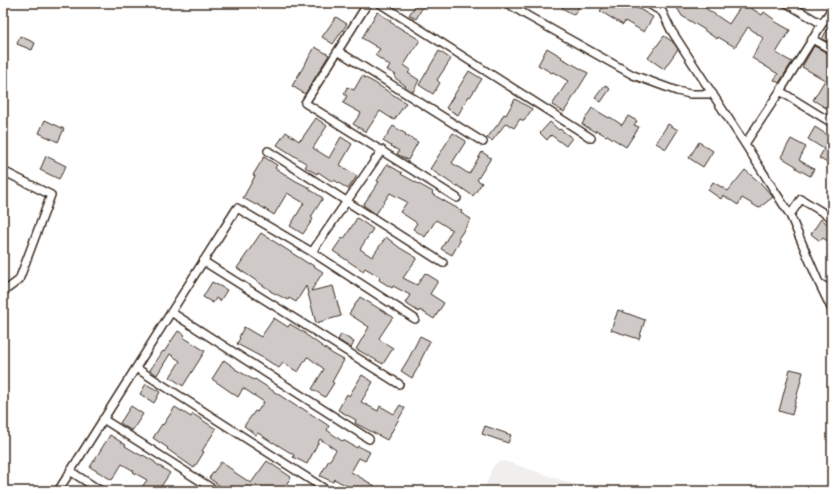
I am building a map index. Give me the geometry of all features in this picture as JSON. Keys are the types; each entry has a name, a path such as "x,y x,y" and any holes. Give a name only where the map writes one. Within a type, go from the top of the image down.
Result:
{"street":[{"path":"368,3 305,103 457,198"},
{"path":"379,3 591,138"},
{"path":"507,3 632,75 677,91 690,94 713,94"},
{"path":"648,3 662,12"},
{"path":"658,3 671,30 790,215 832,310"},
{"path":"786,3 822,24"},
{"path":"745,144 832,9"},
{"path":"812,39 832,50"},
{"path":"338,51 483,142"},
{"path":"780,91 832,123"},
{"path":"312,252 382,150"},
{"path":"268,151 443,263"},
{"path":"3,171 51,195 19,280 3,292"},
{"path":"790,215 801,199 832,218"},
{"path":"58,491 237,208 312,252 415,319"},
{"path":"203,261 399,384"},
{"path":"819,283 832,292"},
{"path":"171,312 369,439"},
{"path":"136,368 328,491"},
{"path":"103,419 216,491"},
{"path":"70,471 101,491"}],"shaded area":[{"path":"502,461 594,491 484,491 492,468 496,463"}],"building":[{"path":"417,3 425,3 416,19 409,15"},
{"path":"565,3 581,3 574,15 562,8"},
{"path":"606,3 629,3 653,17 644,32 625,21 623,25 600,11"},
{"path":"674,3 698,3 729,24 743,3 762,15 764,12 775,20 774,21 790,30 776,53 792,62 779,83 774,80 778,74 752,58 763,38 748,27 735,47 718,37 717,39 682,16"},
{"path":"377,12 391,21 390,22 420,40 404,65 411,70 408,73 419,80 413,92 394,77 396,75 387,70 390,66 375,55 380,49 362,38"},
{"path":"336,17 347,24 333,44 322,37"},
{"path":"832,20 832,44 822,39"},
{"path":"20,36 35,43 32,50 17,44"},
{"path":"664,36 673,42 678,49 664,69 648,58"},
{"path":"814,46 832,55 832,107 828,105 826,108 813,100 825,80 802,67"},
{"path":"315,47 329,55 305,94 292,86"},
{"path":"547,48 562,57 561,58 588,73 564,112 552,105 568,81 538,65"},
{"path":"439,51 451,59 437,80 440,83 433,94 419,85"},
{"path":"469,71 482,79 470,97 469,96 458,115 446,108"},
{"path":"362,76 406,103 394,120 380,111 366,132 353,124 361,113 343,103 347,96 344,94 347,87 354,90"},
{"path":"605,85 610,89 601,102 595,98"},
{"path":"515,99 532,109 524,121 520,119 514,128 506,123 492,141 487,138 504,114 506,115"},
{"path":"592,108 622,125 628,116 637,121 634,125 639,127 626,147 607,135 606,136 596,130 595,132 582,124"},
{"path":"316,118 327,126 313,148 329,158 341,137 352,144 340,165 357,176 348,189 334,180 333,182 318,172 317,174 305,167 307,164 277,145 286,132 299,141 300,139 301,140"},
{"path":"45,120 64,129 58,142 39,133"},
{"path":"550,122 572,138 566,146 551,135 547,140 540,133"},
{"path":"668,124 678,130 666,149 656,143"},
{"path":"393,126 418,142 408,160 397,154 399,151 383,141"},
{"path":"815,127 832,138 832,166 819,158 824,149 808,139"},
{"path":"453,133 466,141 452,163 469,174 482,152 491,158 477,180 482,183 473,196 430,169"},
{"path":"791,139 806,147 799,160 814,169 810,176 781,157"},
{"path":"699,142 713,151 703,167 689,158"},
{"path":"46,156 66,166 59,179 40,170"},
{"path":"264,157 277,165 275,168 310,188 309,189 323,198 311,217 313,219 303,234 290,226 304,203 287,193 274,215 257,204 256,205 243,198 255,176 253,175"},
{"path":"387,164 402,173 401,174 433,192 432,194 462,211 461,213 471,219 458,239 460,241 452,255 441,249 452,230 436,220 425,237 413,229 417,223 400,212 407,202 390,193 376,214 363,205 379,182 377,181"},
{"path":"745,170 758,180 773,197 759,208 742,198 738,205 723,195 721,199 708,190 713,182 728,191"},
{"path":"357,218 373,229 360,249 372,257 386,237 400,248 417,258 403,278 417,285 425,273 438,281 430,294 444,303 434,319 405,303 410,295 393,286 392,288 379,280 380,277 365,268 363,271 333,251 342,238 344,239"},
{"path":"821,219 832,227 832,244 823,238 820,241 811,234"},
{"path":"261,233 323,272 311,291 333,286 341,316 316,323 306,286 296,302 289,298 288,300 270,291 237,268"},
{"path":"212,282 227,290 220,301 216,298 213,303 203,297"},
{"path":"360,297 393,317 379,338 393,348 383,364 356,349 369,327 349,314"},
{"path":"618,310 645,320 639,339 611,330"},
{"path":"274,318 288,327 290,324 305,333 333,354 344,360 332,382 334,383 325,397 312,389 324,369 308,357 298,372 283,363 279,368 237,344 244,327 261,337"},
{"path":"178,331 185,335 183,337 205,351 183,386 170,377 180,361 170,354 157,375 150,370"},
{"path":"341,334 354,342 351,348 338,340"},
{"path":"420,336 430,341 412,378 401,371"},
{"path":"224,360 235,369 254,380 255,379 329,426 327,430 342,441 343,440 357,448 358,446 370,452 365,461 359,458 351,472 375,486 373,491 356,491 334,479 333,482 320,476 336,450 320,439 307,464 293,457 294,455 258,433 256,435 244,426 264,402 243,388 238,397 212,379"},
{"path":"790,369 803,372 792,415 779,411"},
{"path":"362,375 373,382 361,402 378,411 380,406 394,414 400,405 405,408 387,440 355,423 356,420 338,410 347,394 349,396"},
{"path":"146,384 160,392 154,403 140,394"},
{"path":"131,406 143,414 132,431 120,423"},
{"path":"175,407 191,417 193,414 216,429 202,451 204,452 194,468 153,438"},
{"path":"485,426 511,435 508,443 482,434"},
{"path":"110,435 126,445 125,446 155,462 170,473 158,491 139,491 147,480 122,464 112,480 90,467"},
{"path":"267,461 291,477 282,491 230,491 209,478 221,462 251,483"}]}
